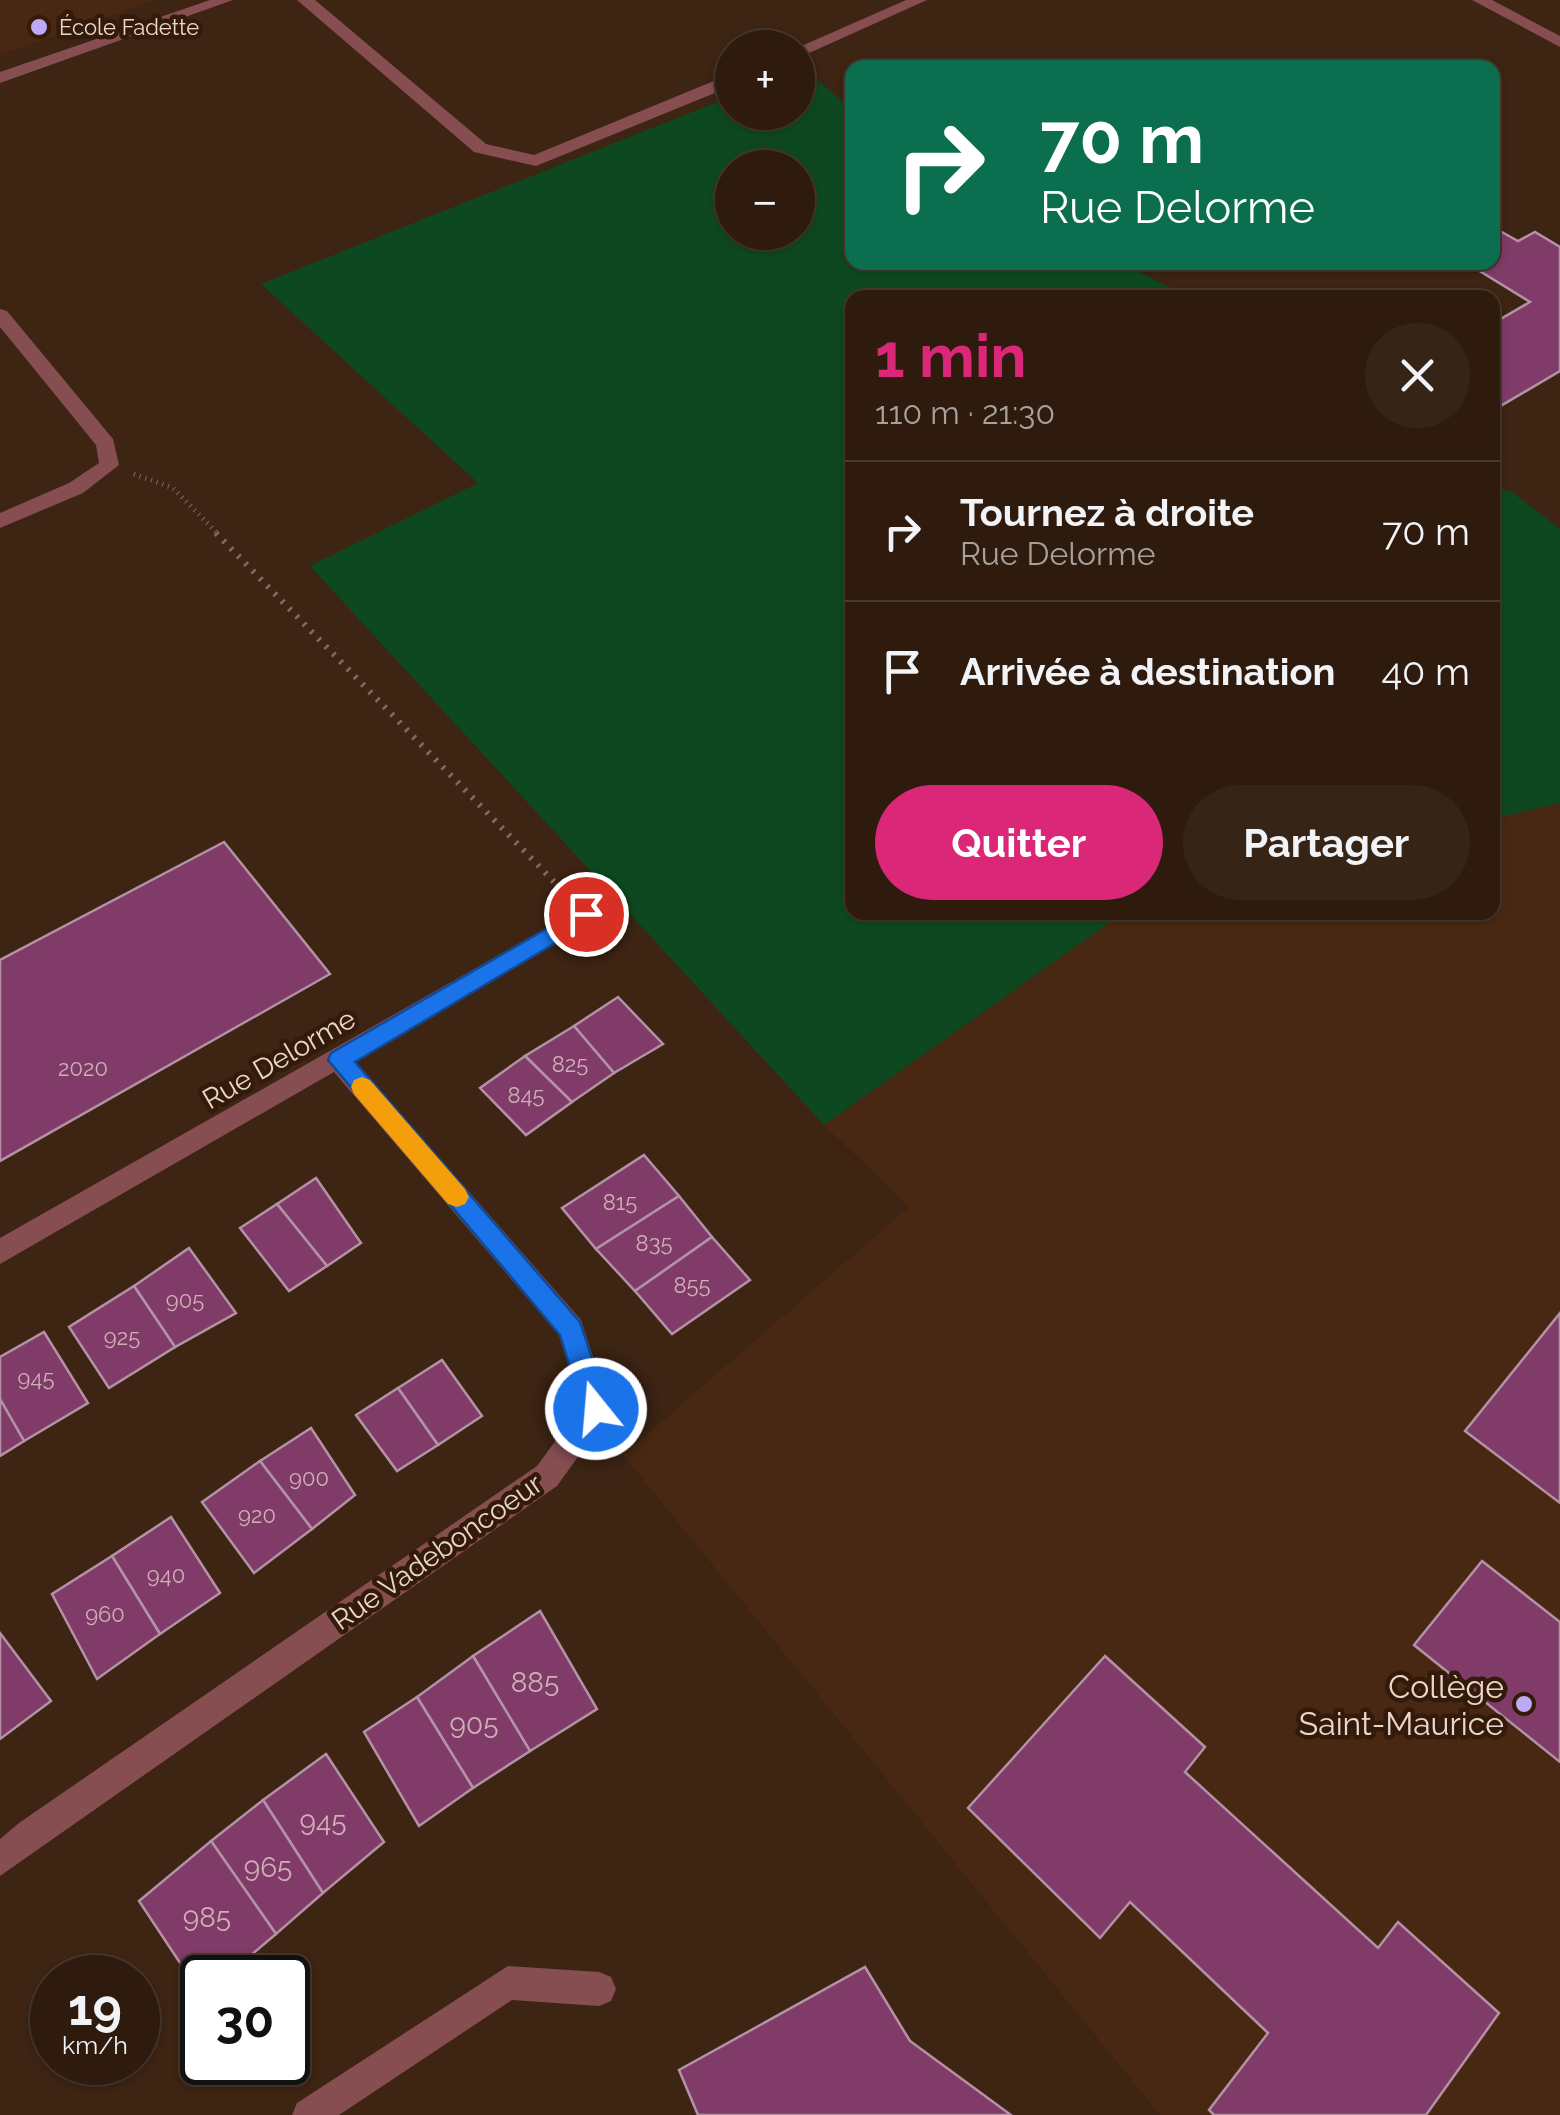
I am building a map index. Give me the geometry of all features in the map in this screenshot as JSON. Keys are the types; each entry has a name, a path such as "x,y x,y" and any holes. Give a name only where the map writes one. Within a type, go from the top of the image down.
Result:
{"street":[{"path":"0,78 225,0"},
{"path":"305,0 480,148 508,156 536,161 715,87"},
{"path":"815,46 920,0"},
{"path":"1480,0 1560,42"},
{"path":"0,315 106,444 109,465 76,488 0,522"},
{"name":"Rue Delorme","path":"0,1252 339,1060 586,914"},
{"name":"Rue Vadeboncoeur","path":"0,1860 30,1834 548,1476 596,1409 571,1330 339,1060"},
{"path":"309,2115 508,1983 599,1989"}],"path":[{"path":"109,465 173,488 586,914"}],"shaded area":[{"name":"École Fadette","path":"0,0 156,0 0,55"},
{"path":"1560,803 1560,2115 1160,2115 623,1455 909,1207 824,1125 1113,920 1500,920 1500,817"}],"green space":[{"path":"815,78 845,104 845,270 1136,270 1174,290 845,290 845,920 1113,920 824,1125 310,566 478,483 261,284 715,103 715,130 815,130"},
{"path":"1500,488 1512,492 1560,529 1560,803 1500,817"}],"building":[{"path":"1500,231 1518,241 1535,232 1560,247 1560,371 1500,406 1500,319 1530,302 1478,270 1500,270"},
{"path":"224,842 330,974 0,1161 0,960"},
{"path":"618,997 663,1044 614,1073 574,1026"},
{"path":"574,1026 614,1073 572,1102 525,1056"},
{"path":"525,1056 572,1102 526,1135 480,1088"},
{"path":"644,1155 679,1196 596,1249 562,1208"},
{"path":"316,1178 361,1243 327,1266 277,1204"},
{"path":"679,1196 712,1237 635,1291 596,1249"},
{"path":"277,1204 327,1266 289,1291 240,1228"},
{"path":"712,1237 750,1280 672,1334 635,1291"},
{"path":"189,1248 236,1313 175,1347 134,1286"},
{"path":"134,1286 175,1347 109,1388 69,1327"},
{"path":"1560,1313 1560,1503 1465,1431"},
{"path":"44,1332 88,1403 24,1441 0,1399 0,1357"},
{"path":"442,1360 482,1416 438,1445 398,1388"},
{"path":"398,1388 438,1445 397,1471 356,1415"},
{"path":"0,1399 24,1441 0,1456"},
{"path":"311,1428 355,1495 312,1529 260,1461"},
{"path":"260,1461 312,1529 254,1573 202,1502"},
{"path":"171,1517 220,1593 160,1634 112,1556"},
{"path":"112,1556 160,1634 97,1679 52,1594"},
{"name":"Collège Saint-Maurice","path":"1482,1561 1560,1622 1560,1762 1414,1645"},
{"path":"540,1611 597,1709 530,1751 473,1656"},
{"path":"0,1633 51,1701 0,1739"},
{"path":"473,1656 530,1751 473,1788 417,1697"},
{"path":"1105,1656 1205,1747 1185,1772 1378,1948 1398,1922 1499,2013 1426,2115 1214,2115 1209,2110 1268,2033 1130,1902 1100,1938 968,1808"},
{"path":"417,1697 473,1788 419,1826 364,1732"},
{"path":"326,1754 384,1842 323,1893 263,1800"},
{"path":"263,1800 323,1893 276,1934 211,1841"},
{"path":"211,1841 276,1934 251,1955 180,1955 180,1963 139,1901"},
{"path":"865,1967 910,2041 1011,2115 698,2115 679,2070"}],"slow traffic":[{"path":"362,1087 457,1197"}],"place":[{"name":"École Fadette","path":"39,27"},
{"name":"Collège Saint-Maurice","path":"1524,1704"}],"route":[{"path":"586,914 339,1060 571,1330 596,1409"}]}
